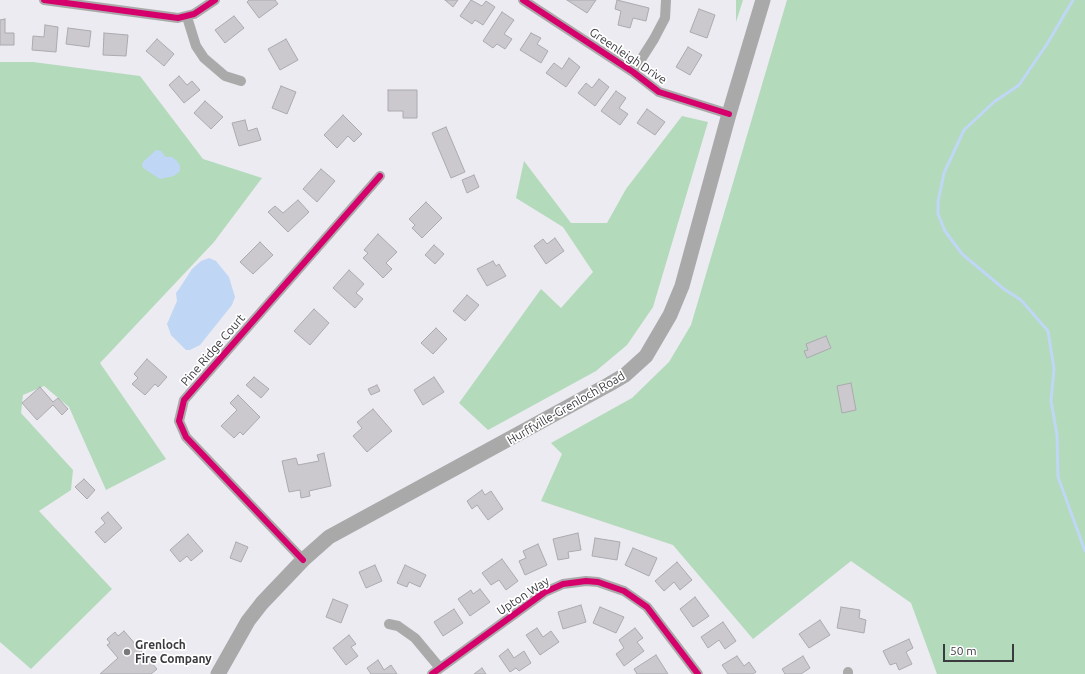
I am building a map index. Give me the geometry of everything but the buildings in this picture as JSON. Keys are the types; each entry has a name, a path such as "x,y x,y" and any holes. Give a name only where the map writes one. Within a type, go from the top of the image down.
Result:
{"main road":[{"name":"Hurffville-Grenloch Road","path":"218,674 248,621 262,603 303,560 329,537 608,385 625,375 646,356 670,315 682,286 729,114 763,0"}],"street":[{"path":"44,0 166,18 188,17 200,11 215,0"},
{"name":"Greenleigh Drive","path":"523,0 633,72 659,92 729,114"},
{"path":"633,72 654,39 665,18 666,0"},
{"path":"188,17 196,46 204,58 225,76 240,81"},
{"name":"Pine Ridge Court","path":"303,560 186,437 180,421 184,400 380,176"},
{"name":"Upton Way","path":"436,671 544,592 563,584 586,581 598,582 624,591 647,607 698,674"},
{"path":"389,624 398,626 415,638 436,671"}],"green space":[{"path":"736,0 743,0 736,22"},
{"path":"787,0 1085,0 1085,674 937,674 911,603 851,561 753,639 673,545 541,501 562,454 551,443 632,398 669,362 691,325"},
{"path":"0,62 33,62 140,76 203,159 262,178 214,242 100,363 166,459 106,490 69,407 44,386 23,395 21,413 73,470 71,490 39,511 112,589 31,669 0,642"},
{"path":"682,116 708,122 653,307 627,345 596,371 488,430 459,403 541,289 561,308 593,272 563,227 516,198 524,161 571,223 607,223 626,189"}],"water":[{"path":"156,150 161,151 166,157 172,157 177,161 180,166 180,171 174,176 160,179 143,168 142,164"},
{"path":"209,258 216,261 229,277 235,297 232,305 200,345 190,350 186,350 171,335 167,324 177,301 176,293 192,269 201,261"}],"waterway":[{"path":"1073,0 1047,44 1019,85 994,102 964,130 944,173 938,202 938,214 945,231 962,254 1004,289 1021,300 1048,331 1054,369 1051,401 1057,435 1058,477 1085,551"}],"cycle path":[{"path":"44,0 178,18 194,14 215,0"},
{"path":"523,0 633,72 659,92 729,114"},
{"path":"303,560 186,437 179,421 184,400 380,176"},
{"path":"432,674 545,592 563,584 586,581 598,582 624,591 647,607 698,674"}],"place":[{"name":"Grenloch Fire Company","path":"127,652"}]}
